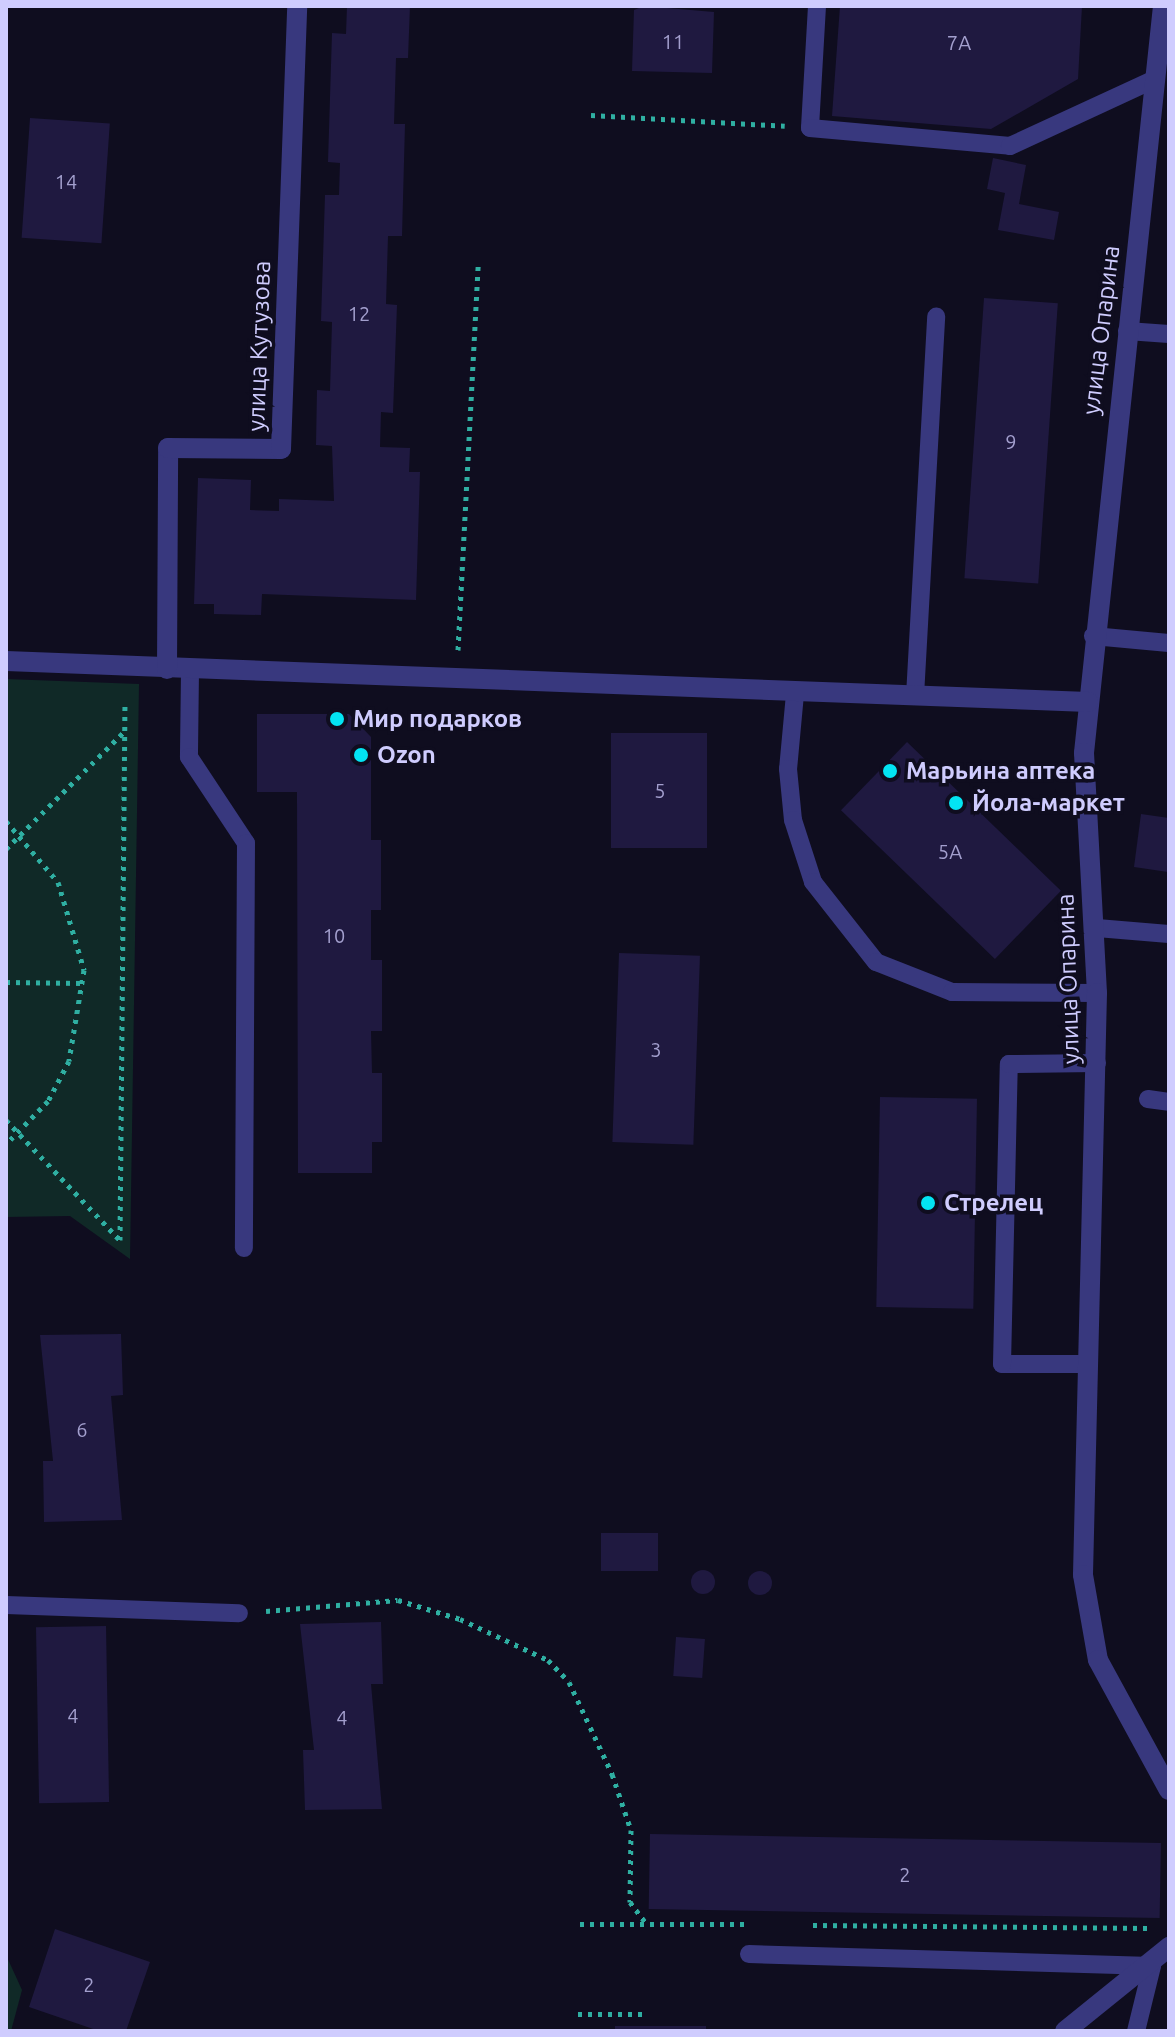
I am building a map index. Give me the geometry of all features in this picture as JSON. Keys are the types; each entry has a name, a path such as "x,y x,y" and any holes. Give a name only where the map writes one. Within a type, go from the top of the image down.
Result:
{"street":[{"name":"улица Кутузова","path":"167,669 168,448 281,449 297,6"},
{"name":"улица Опарина","path":"1163,6 1164,42 1155,79 1088,702 1085,833 1097,928 1097,1063 1085,1610 1109,1687 1169,1790"},
{"path":"6,661 795,694 1088,702"},
{"path":"1065,2031 1152,1966 1169,1947"}],"lane":[{"path":"817,6 810,128 1010,146 1155,79"},
{"path":"915,696 936,317"},
{"path":"1127,331 1169,334"},
{"path":"1093,636 1169,643"},
{"path":"190,671 189,757 246,843 244,1248"},
{"path":"795,694 788,769 793,820 813,882 876,962 952,992 1097,993"},
{"path":"1097,928 1169,934"},
{"path":"1088,1364 1002,1364 1009,1064 1097,1063"},
{"path":"1148,1099 1169,1102"},
{"path":"6,1605 239,1613"},
{"path":"749,1954 1152,1966 1136,2031"}],"path":[{"path":"591,115 810,128"},
{"path":"456,679 478,266"},
{"path":"6,1120 120,1240 125,701"},
{"path":"6,849 125,732"},
{"path":"6,821 21,834 58,882 76,924 83,983 69,1061 19,1134 6,1144"},
{"path":"6,982 83,983"},
{"path":"239,1613 398,1600 548,1660 569,1682 612,1774 631,1830 630,1902 646,1923"},
{"path":"580,1924 757,1924"},
{"path":"804,1925 1153,1929"},
{"path":"578,2014 646,2014"}],"green space":[{"path":"6,679 139,684 130,1259 70,1216 6,1217"},
{"path":"6,1955 22,1990 11,2031 6,2031"}],"building":[{"path":"347,6 410,6 408,58 396,58 394,124 405,124 402,236 388,236 386,304 397,305 393,413 381,412 380,447 410,448 409,472 420,472 416,600 262,594 261,615 214,614 214,604 194,604 198,478 251,480 250,510 279,511 279,499 334,501 332,446 316,445 317,390 330,391 332,322 321,321 325,195 339,195 340,163 328,162 332,33 346,34"},
{"path":"644,6 714,12 712,73 632,71 634,10"},
{"path":"840,6 1082,6 1078,79 991,129 832,116"},
{"path":"30,118 110,124 101,243 22,238"},
{"path":"993,158 1026,165 1019,204 1059,212 1054,240 998,230 1005,193 987,189"},
{"path":"984,298 1058,303 1038,583 964,578"},
{"path":"257,714 349,714 371,737 371,840 381,840 381,910 371,910 371,960 382,960 382,1031 371,1031 372,1073 382,1073 382,1142 372,1142 372,1173 298,1173 297,792 257,792"},
{"path":"611,733 707,733 707,848 611,848"},
{"path":"907,742 1061,891 995,959 841,810"},
{"path":"1141,814 1169,818 1168,872 1134,867"},
{"path":"619,953 700,956 693,1145 612,1142"},
{"name":"Стрелец","path":"880,1097 977,1099 973,1309 876,1307"},
{"path":"121,1334 123,1395 111,1396 122,1520 44,1522 43,1461 53,1461 40,1335"},
{"path":"601,1533 658,1533 658,1571 601,1571"},
{"path":"703,1570 712,1573 715,1582 712,1591 703,1594 694,1591 691,1582 694,1573"},
{"path":"760,1571 769,1574 772,1583 769,1592 760,1595 751,1592 748,1583 751,1574"},
{"path":"381,1622 383,1684 371,1684 382,1809 305,1810 303,1750 314,1750 300,1624"},
{"path":"106,1626 109,1802 39,1803 36,1627"},
{"path":"676,1637 705,1639 702,1678 673,1676"},
{"path":"650,1834 1161,1843 1160,1918 649,1909"},
{"path":"55,1929 150,1962 126,2031 99,2031 29,2007"},
{"path":"615,2026 706,2026 706,2031 615,2031"}],"place":[{"name":"Мир подарков","path":"337,719"},
{"name":"Ozon","path":"361,755"},
{"name":"Марьина аптека","path":"890,771"},
{"name":"Йола-маркет","path":"956,803"},
{"name":"Стрелец","path":"928,1203"}]}
